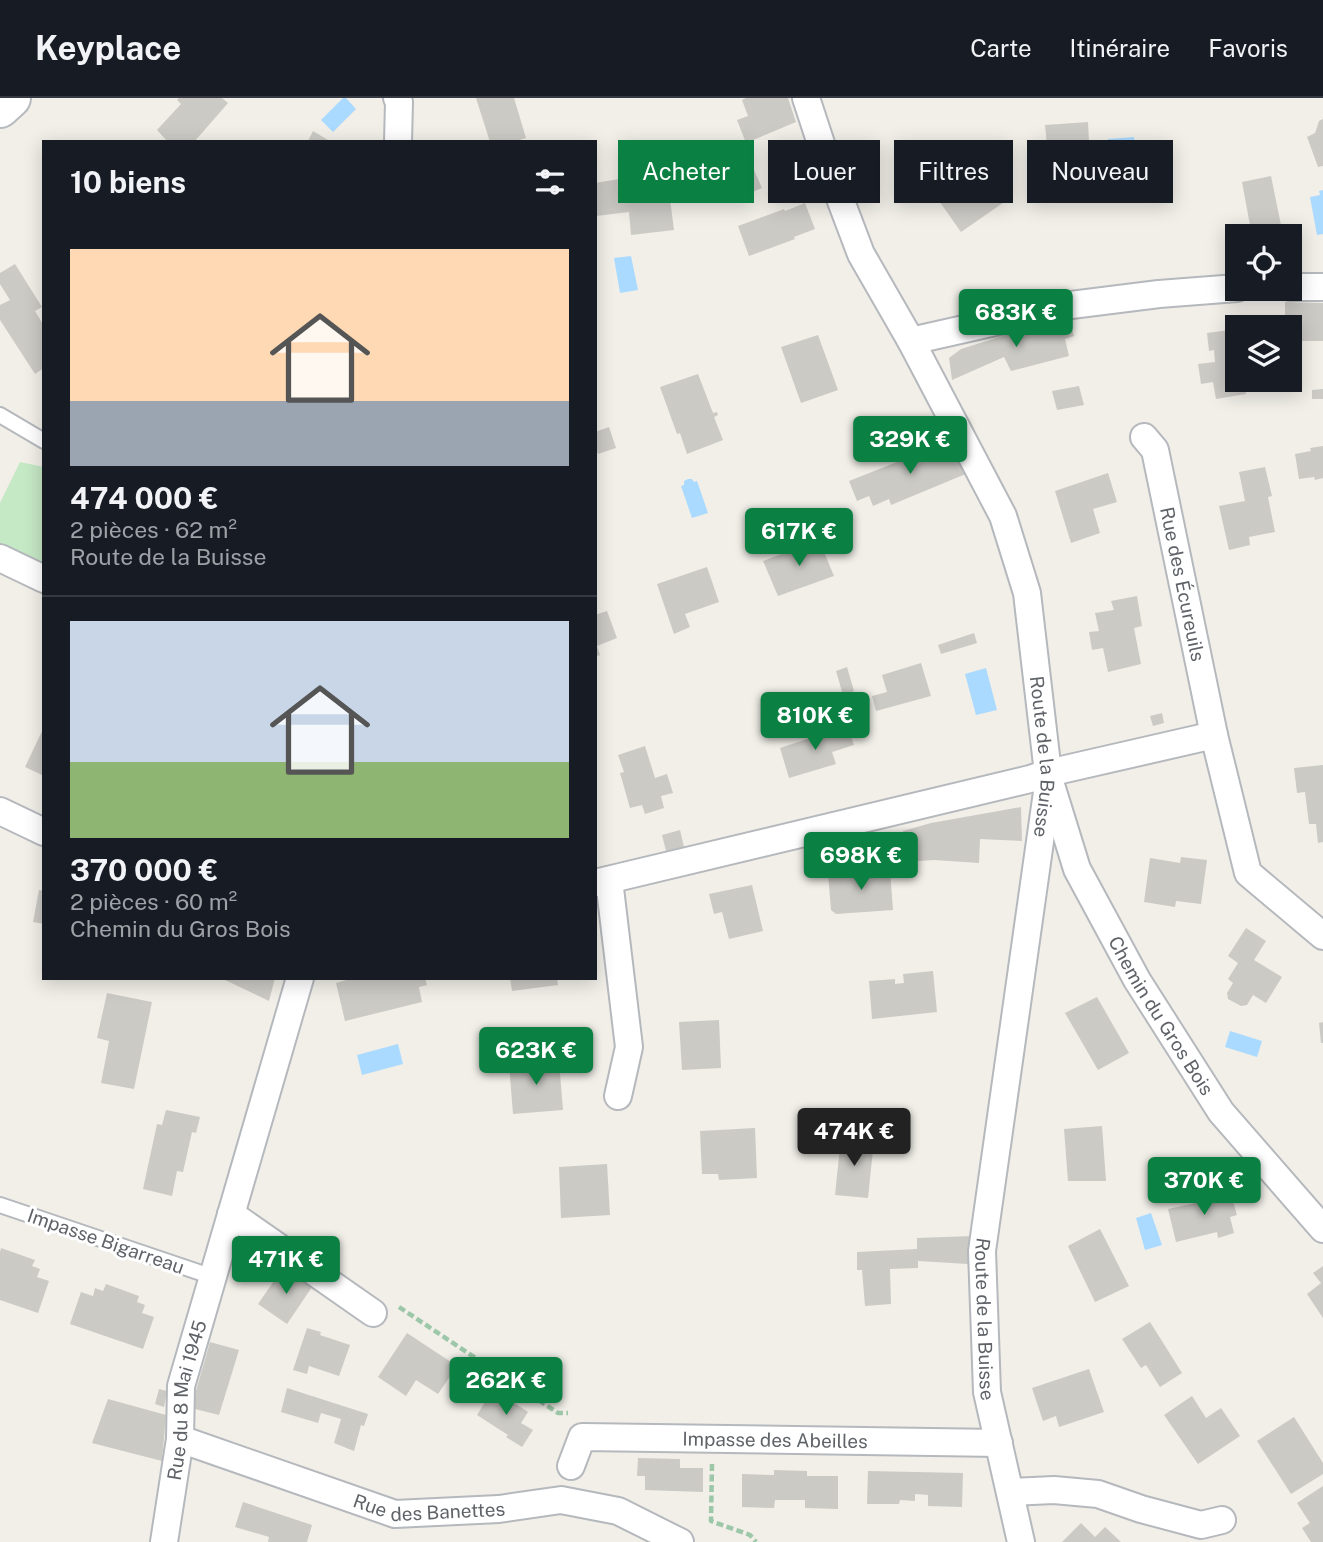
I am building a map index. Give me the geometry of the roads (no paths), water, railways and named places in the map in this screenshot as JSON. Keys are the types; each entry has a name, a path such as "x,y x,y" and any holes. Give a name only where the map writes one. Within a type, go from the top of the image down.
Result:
{"main road":[{"path":"0,108 11,98"}],"street":[{"path":"397,98 398,140"},
{"name":"Route de la Buisse","path":"806,98 861,254 911,341 1003,516 1027,593 1048,773 982,1251 987,1392 1021,1542"},
{"path":"1302,288 1323,287"},
{"path":"911,341 1071,305 1225,289"},
{"name":"Rue des Écureuils","path":"1144,437 1155,450 1214,735 1248,873 1323,936"},
{"path":"0,558 42,578"},
{"path":"618,1096 629,1047 602,882 1214,735"},
{"name":"Chemin du Gros Bois","path":"1048,773 1077,869 1137,980 1222,1112 1323,1229"},
{"path":"0,811 42,831"},
{"name":"Rue du 8 Mai 1945","path":"164,1542 180,1439 181,1386 299,980"},
{"path":"231,1214 385,1309"},
{"name":"Impasse des Abeilles","path":"571,1466 582,1437 999,1443"},
{"name":"Rue des Banettes","path":"180,1439 395,1514 499,1509 561,1500 618,1511 680,1542"},
{"path":"1010,1492 1054,1490 1098,1494 1201,1525 1222,1520"}],"lane":[{"path":"0,415 42,440"},
{"name":"Impasse Bigarreau","path":"0,1205 213,1277"}],"water":[{"path":"343,98 356,109 333,132 321,120"},
{"path":"1134,137 1134,140 1108,140"},
{"path":"1323,190 1323,234 1317,235 1310,197 1320,195 1319,191"},
{"path":"631,256 638,290 620,293 614,258"},
{"path":"688,479 697,481 708,513 692,518 681,486"},
{"path":"986,668 997,710 976,715 965,674"},
{"path":"1230,1031 1262,1041 1257,1057 1225,1047"},
{"path":"398,1044 403,1064 362,1075 357,1055"},
{"path":"1151,1213 1162,1245 1145,1250 1136,1218"}]}
